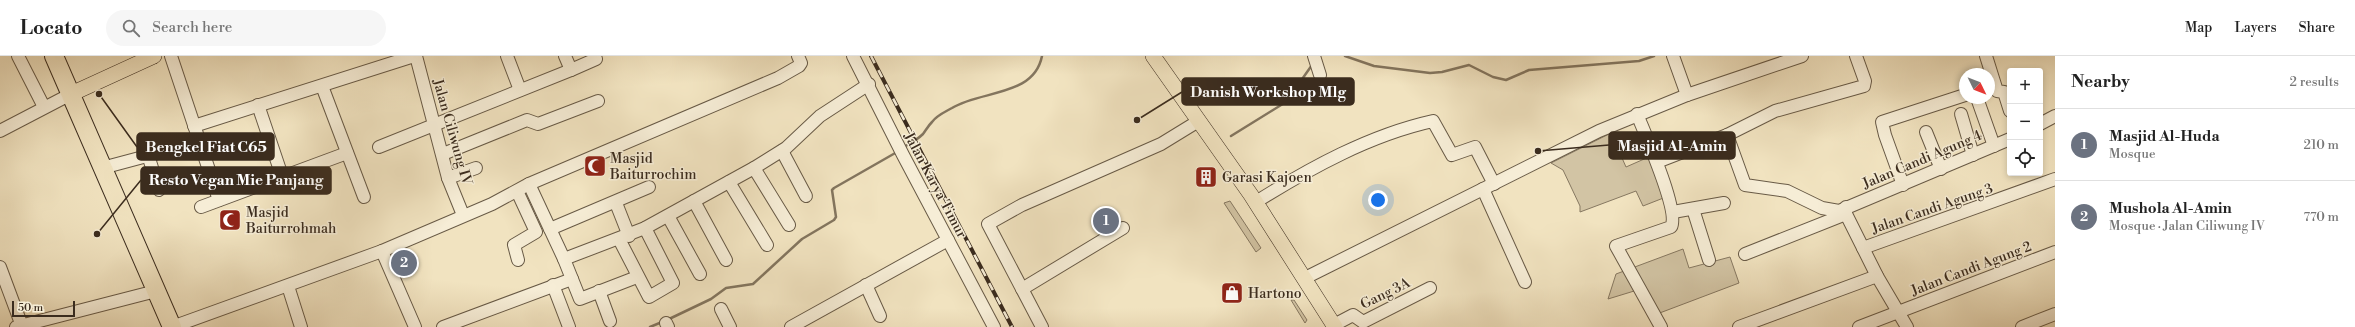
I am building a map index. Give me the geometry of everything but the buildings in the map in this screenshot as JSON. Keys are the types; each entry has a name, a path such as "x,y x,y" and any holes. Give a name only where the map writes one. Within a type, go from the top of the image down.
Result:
{"highway":[{"path":"54,56 172,327"}],"main road":[{"path":"71,94 154,56"},
{"path":"1142,56 1179,99 1256,202 1305,278 1331,326"},
{"path":"1153,56 1179,99 1192,125 1273,246 1331,326"}],"street":[{"path":"18,56 44,107"},
{"path":"171,56 219,200"},
{"path":"194,126 415,56"},
{"name":"Jalan Ciliwung IV","path":"415,56 436,125 448,178 463,215"},
{"path":"506,56 520,90"},
{"path":"564,56 571,70"},
{"path":"172,327 382,251 463,215 492,204 529,184 797,69 801,63 798,56"},
{"name":"Jalan Karya Timur","path":"853,56 869,84 903,155 994,327"},
{"path":"1673,56 1687,95"},
{"path":"1305,278 1590,135 1637,114 1687,95 1802,56"},
{"path":"1657,162 1727,135 1775,111 1864,86 1865,82 1856,56"},
{"path":"1986,56 1997,91 2004,92 2008,104"},
{"path":"379,148 571,70 598,57"},
{"path":"564,259 624,238 645,228 754,168 794,142 820,116 869,84"},
{"path":"322,86 364,197"},
{"path":"0,131 71,94"},
{"path":"1903,185 1885,135 1882,122 1959,96"},
{"path":"443,154 527,120 530,119 537,124 598,102"},
{"path":"1979,104 1994,146"},
{"path":"258,105 282,176"},
{"path":"1637,114 1657,162 1674,217 1671,227 1616,246 1661,327"},
{"path":"1961,114 1974,155"},
{"path":"2043,122 2055,116"},
{"path":"1256,202 1357,146 1402,128 1433,120 1452,155 1475,148 1494,184"},
{"path":"1042,327 988,227 990,220 1161,144 1192,125"},
{"path":"1926,132 1941,169"},
{"path":"1727,135 1745,185 1787,191 1822,208 1839,211 1846,210"},
{"path":"102,168 148,155 198,138"},
{"name":"Jalan Candi Agung 4","path":"1846,210 2008,140"},
{"path":"782,151 806,196"},
{"path":"201,207 347,153"},
{"path":"148,155 159,190"},
{"path":"448,178 476,168"},
{"path":"754,168 789,225"},
{"name":"Jalan Candi Agung 3","path":"1863,248 2055,179"},
{"path":"729,182 767,246"},
{"path":"529,184 564,259 580,299 637,277"},
{"path":"550,229 616,203 649,188"},
{"path":"1483,189 1525,282"},
{"path":"517,191 536,232 514,245 518,260"},
{"path":"694,201 726,260"},
{"path":"1673,212 1693,210 1724,202"},
{"path":"616,203 624,238 637,277 648,297 673,283 645,228"},
{"path":"1693,210 1709,260"},
{"path":"1846,210 1876,276 1907,327"},
{"path":"1745,254 1846,210"},
{"path":"668,216 700,274"},
{"path":"1022,289 1123,228"},
{"path":"791,327 948,240"},
{"path":"382,251 415,327"},
{"name":"Jalan Candi Agung 2","path":"1859,327 2055,252"},
{"path":"0,267 19,326 156,291"},
{"path":"1739,327 1876,276"},
{"path":"447,326 572,279"},
{"path":"866,285 880,316"},
{"path":"288,286 301,327"},
{"path":"553,286 569,327"},
{"name":"Gang 3A","path":"1331,326 1353,314 1363,322 1430,288"},
{"path":"599,291 610,320"},
{"path":"721,309 730,327"},
{"path":"2023,327 2055,314"}],"shaded area":[{"path":"1611,133 1626,167 1651,156 1666,197 1643,206 1636,191 1580,212 1580,206 1563,170 1551,163"},
{"path":"1230,201 1261,248 1256,252 1224,203"},
{"path":"1683,249 1689,268 1730,257 1739,283 1657,314 1644,288 1608,299 1616,274"},
{"path":"1291,300 1294,300 1307,320 1305,323"}],"waterway":[{"path":"902,148 921,136 929,125 944,112 964,102 1018,86 1029,79 1037,69 1042,56"},
{"path":"1345,56 1374,66 1430,73 1442,72 1469,65 1493,77 1506,80 1529,70 1639,61 1654,56"},
{"path":"1231,136 1286,102 1312,65"},
{"path":"667,320 711,299 726,288 753,284 802,239 834,220 836,217 832,190 834,188 897,152"},
{"path":"650,327 662,322"}],"railway":[{"path":"871,56 1012,327"}],"place":[{"name":"Bengkel Fiat C65","path":"99,94"},
{"name":"Danish Workshop Mlg","path":"1137,120"},
{"name":"Masjid Al-Amin","path":"1538,151"},
{"name":"Masjid Baiturrochim","path":"595,166"},
{"name":"Garasi Kajoen","path":"1206,177"},
{"name":"Masjid Baiturrohmah","path":"230,220"},
{"name":"Masjid Al-Huda","path":"1106,221"},
{"name":"Resto Vegan Mie Panjang","path":"97,234"},
{"name":"Mushola Al-Amin","path":"404,263"},
{"name":"Hartono","path":"1232,293"}]}
